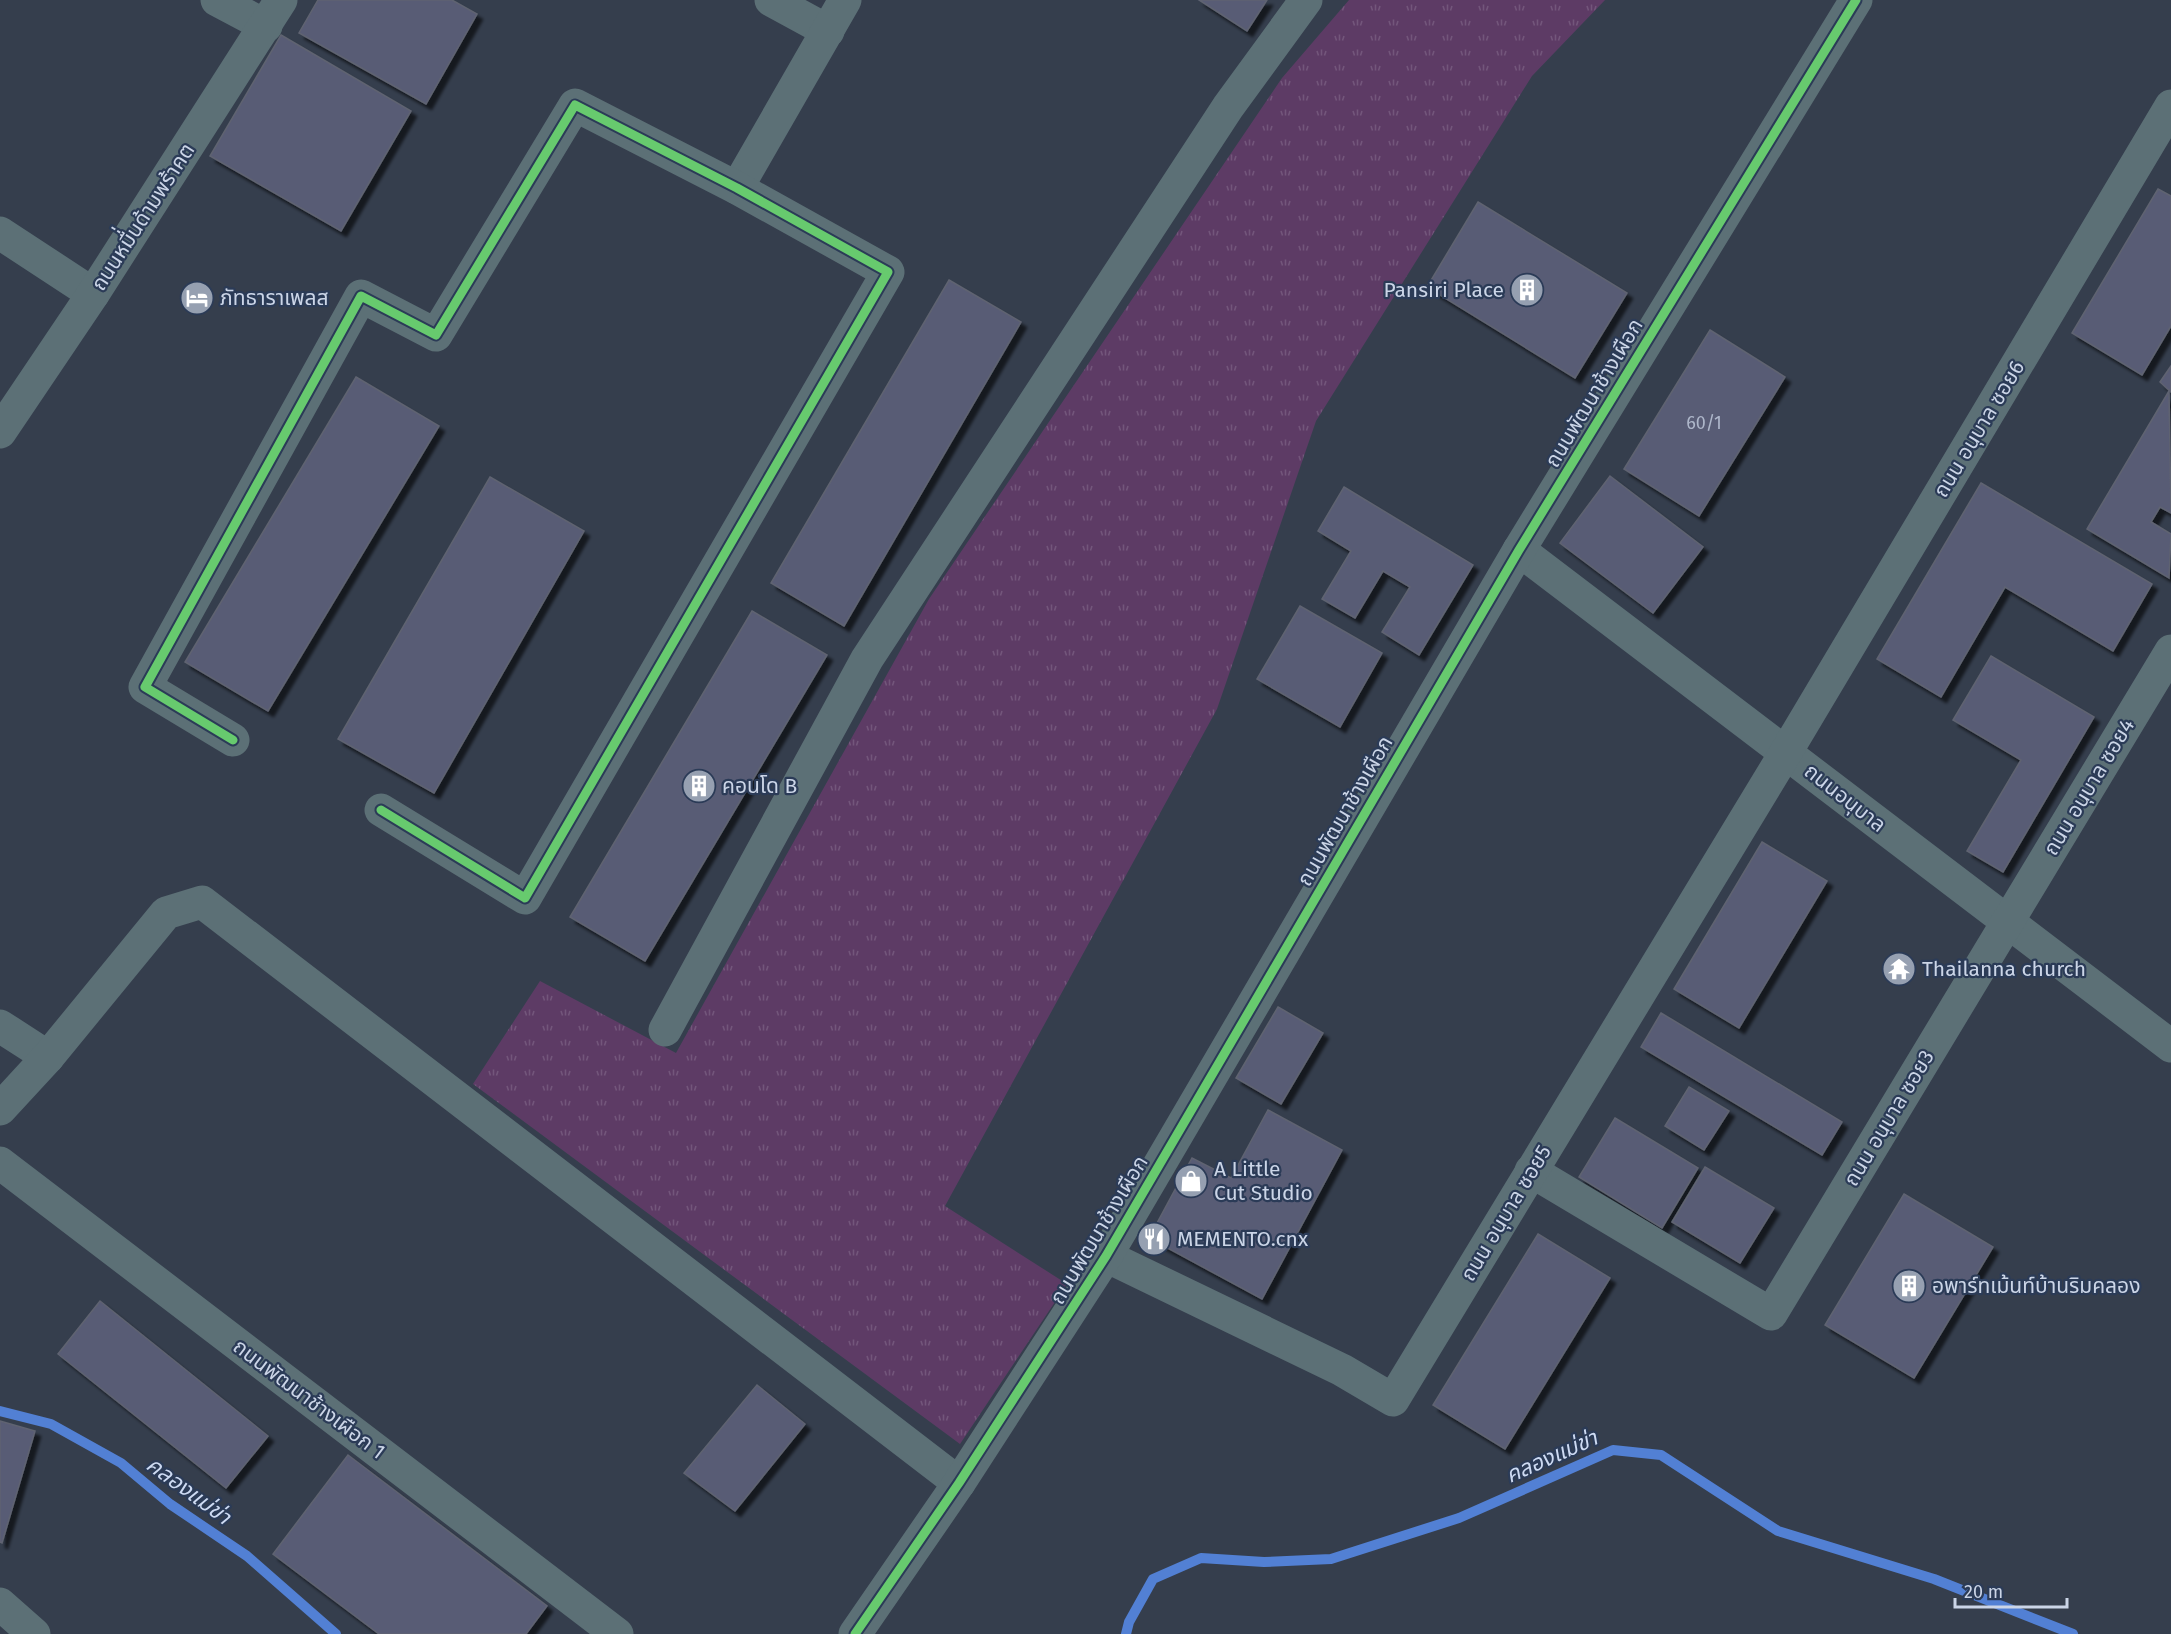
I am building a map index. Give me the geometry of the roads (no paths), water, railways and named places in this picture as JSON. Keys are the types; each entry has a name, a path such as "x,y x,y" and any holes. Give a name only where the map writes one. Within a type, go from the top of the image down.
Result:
{"street":[{"path":"217,0 273,13"},
{"path":"771,0 828,31"},
{"path":"737,188 845,0"},
{"path":"665,1030 867,659 1228,107 1306,0"},
{"name":"ถนนพัฒนาช้างเผือก","path":"855,1634 959,1483 1106,1256 1519,550 1856,0"},
{"name":"ถนนหมื่่นด้ามพร้าคต","path":"0,432 93,294 273,13"},
{"path":"233,740 145,687 361,296 436,335 575,105 737,188 888,272 525,898 381,810"},
{"name":"ถนน อนุบาล ซอย6","path":"1786,752 2171,106"},
{"path":"0,233 93,294"},
{"name":"ถนนอนุบาล","path":"1519,550 2171,1046"},
{"name":"ถนน อนุบาล ซอย4","path":"2007,922 2171,651"},
{"name":"ถนน อนุบาล ซอย5","path":"1106,1256 1342,1370 1393,1400 1786,752"},
{"path":"0,1108 48,1057 166,913 202,902 959,1483"},
{"name":"ถนน อนุบาล ซอย3","path":"1531,1171 1771,1314 2007,922"},
{"path":"0,1026 48,1057"},
{"name":"ถนนพัฒนาช้างเผือก 1","path":"0,1163 617,1634"},
{"path":"0,1604 34,1634"}],"waterway":[{"name":"คลองแม่ข่า","path":"0,1411 51,1424 121,1463 170,1504 247,1556 336,1634"},
{"name":"คลองแม่ข่า","path":"1126,1634 1129,1622 1153,1579 1201,1558 1264,1562 1331,1559 1459,1518 1613,1450 1661,1455 1778,1531 1934,1579 2073,1634"}],"place":[{"name":"Pansiri Place","path":"1527,290"},
{"name":"ภัทธาราเพลส","path":"197,298"},
{"name":"คอนโด B","path":"699,786"},
{"name":"Thailanna church","path":"1899,969"},
{"name":"A Little Cut Studio","path":"1191,1181"},
{"name":"MEMENTO.cnx","path":"1154,1239"},
{"name":"อพาร์ทเม้นท์บ้านริมคลอง","path":"1909,1286"}]}
